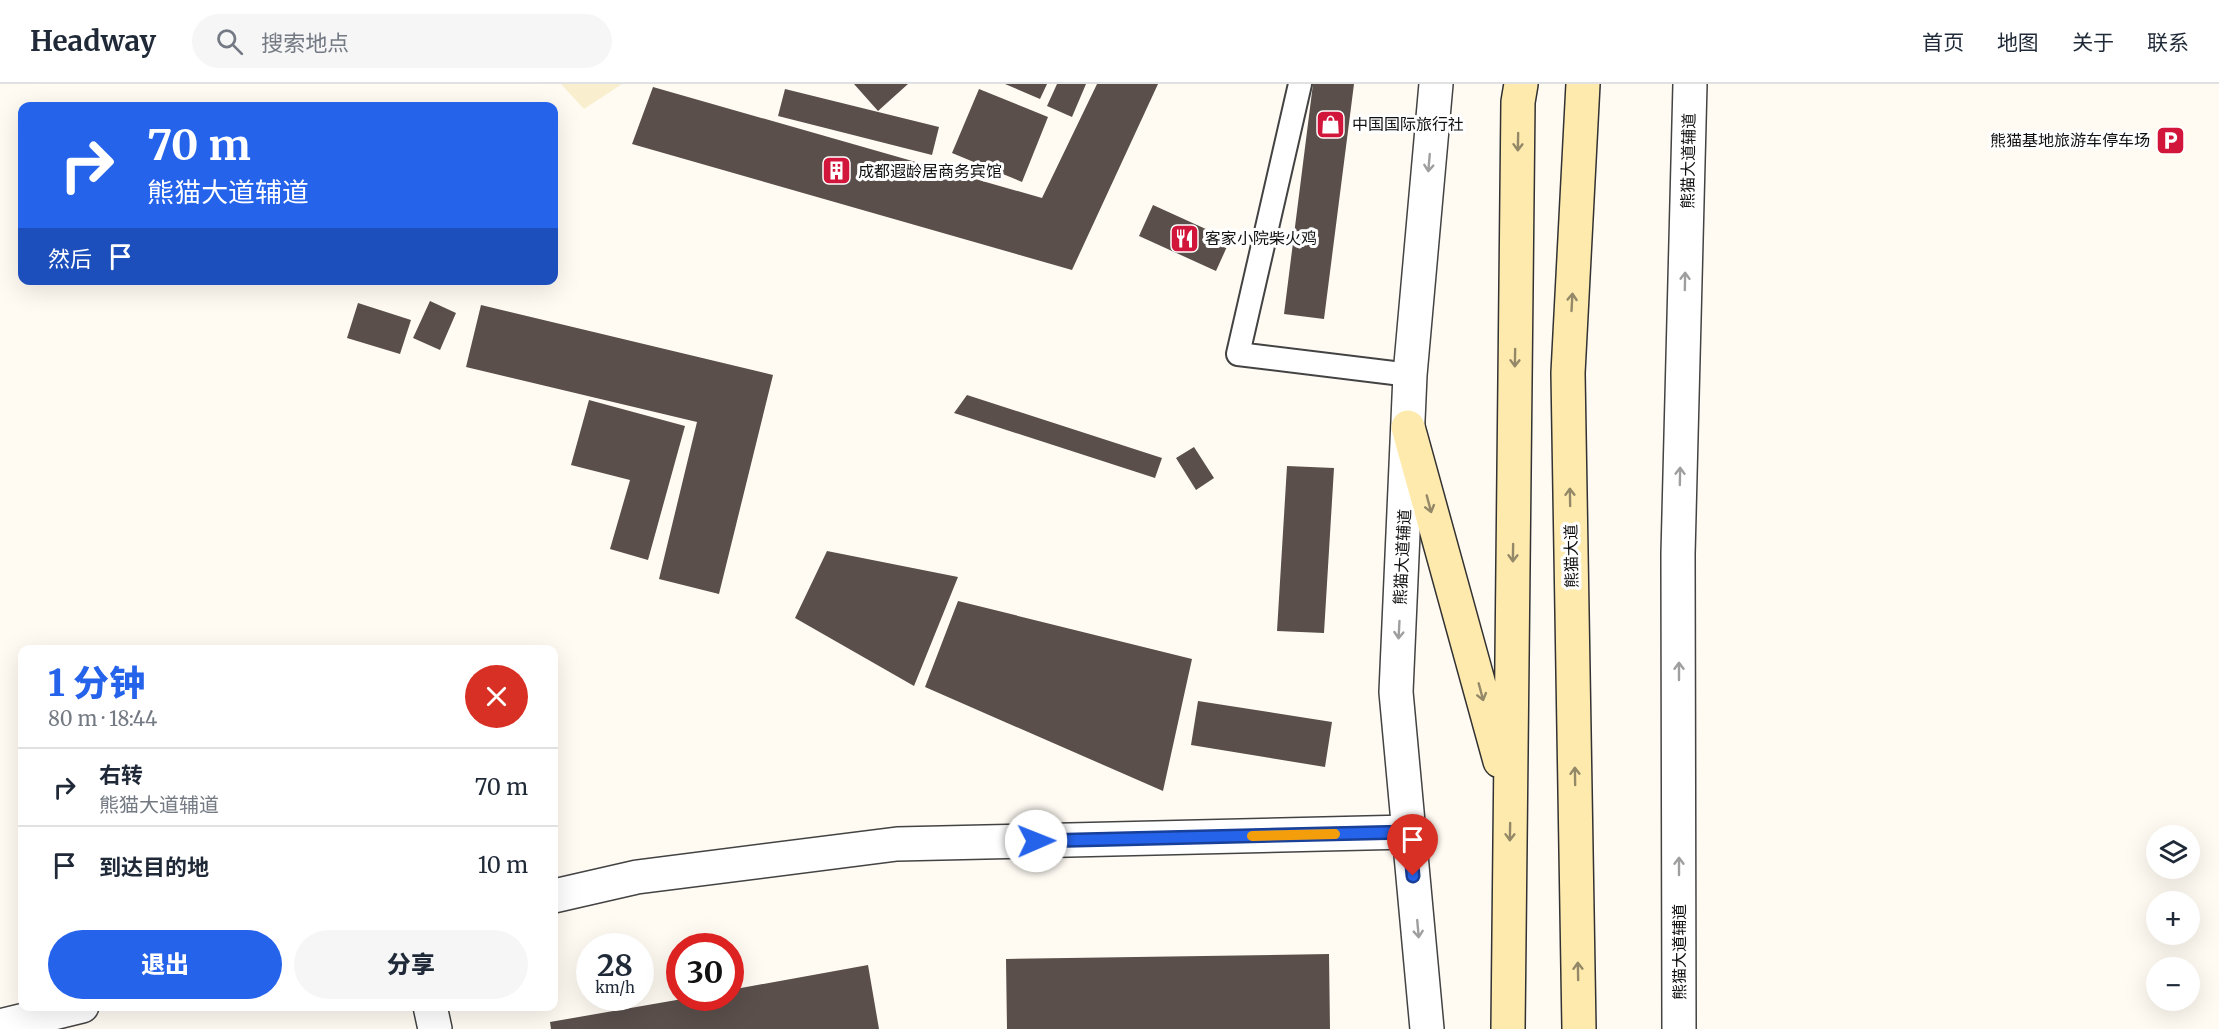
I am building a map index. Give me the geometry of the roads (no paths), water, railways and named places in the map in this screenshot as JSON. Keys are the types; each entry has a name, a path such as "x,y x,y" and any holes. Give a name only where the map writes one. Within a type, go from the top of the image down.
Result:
{"main road":[{"path":"1508,1029 1518,102 1521,84"},
{"name":"熊猫大道","path":"1579,1029 1568,373 1583,84"},
{"path":"1408,427 1510,800"}],"street":[{"name":"熊猫大道辅道","path":"1427,1029 1396,692 1410,375 1436,84"},
{"name":"熊猫大道辅道","path":"1679,1029 1678,554 1690,84"},
{"path":"558,895 637,877 897,844 1409,832"},
{"path":"0,1026 62,1011"},
{"path":"431,1011 435,1029"}],"lane":[{"path":"1300,84 1238,354 1410,375"}],"place":[{"name":"中国国际旅行社","path":"1331,124"},
{"name":"熊猫基地旅游车停车场","path":"2171,140"},
{"name":"成都遐龄居商务宾馆","path":"837,171"},
{"name":"客家小院柴火鸡","path":"1184,238"}]}
